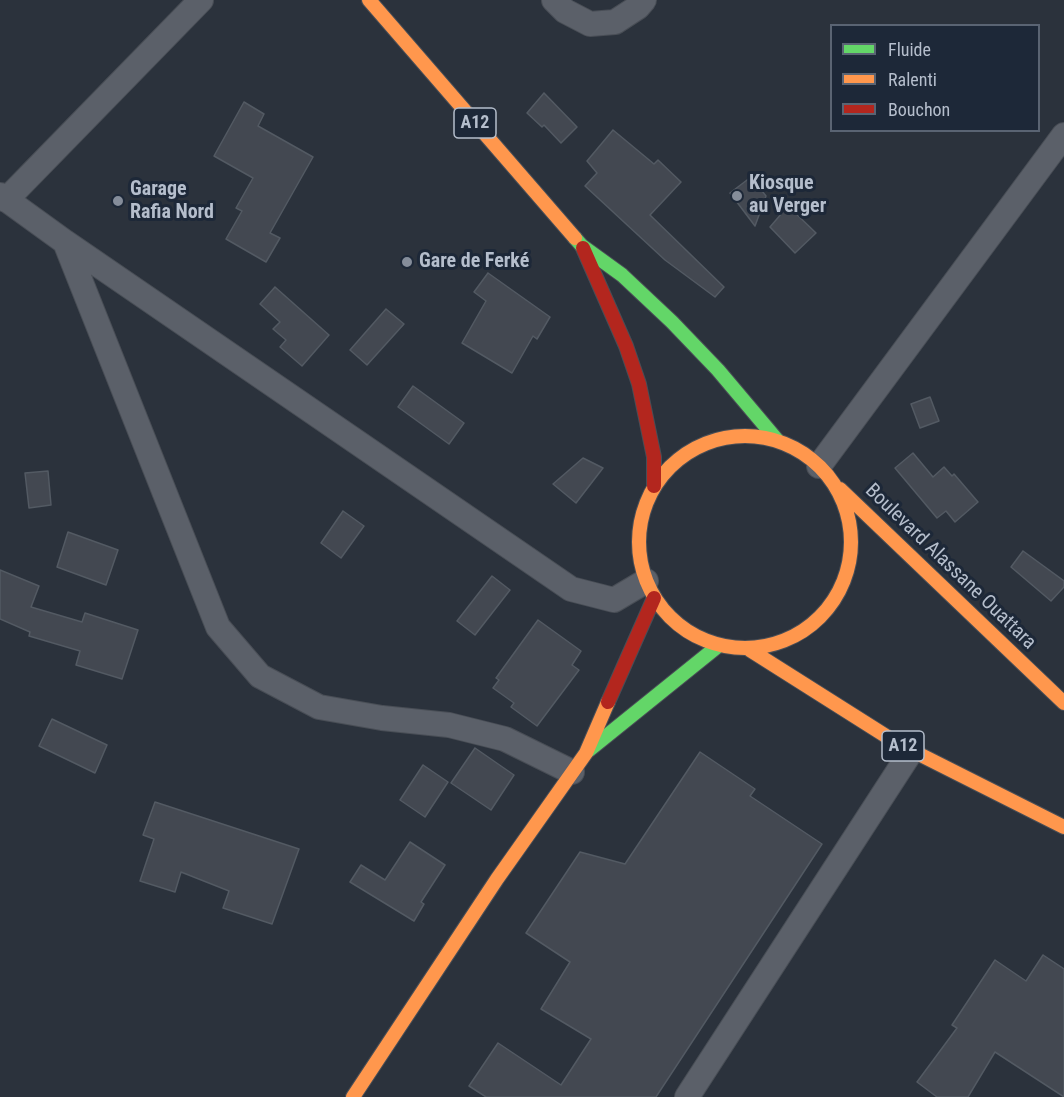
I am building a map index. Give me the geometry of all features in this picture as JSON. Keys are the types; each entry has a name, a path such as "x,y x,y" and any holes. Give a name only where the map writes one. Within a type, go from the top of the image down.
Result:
{"main road":[{"name":"A12","path":"373,2 582,246 622,275 672,321 733,387 777,440"},
{"name":"A12","path":"582,246 626,346 639,384 654,457 654,486"},
{"path":"752,435 777,440 819,466 836,485 851,527 848,572 827,611 792,639 750,650 718,646 681,628 650,590 638,549 641,517 654,486 680,457 713,439 752,435"},
{"name":"Boulevard Alassane Ouattara","path":"836,485 1064,703"},
{"path":"353,1097 497,879 579,762 650,590"},
{"path":"579,762 718,646"},
{"name":"A12","path":"750,650 897,743 1064,827"}],"street":[{"path":"201,0 3,198 571,589 614,600 650,590"},
{"path":"554,0 565,11 590,24 615,22 639,7 644,0"},
{"path":"819,466 1064,135"},
{"path":"65,242 218,627 260,676 319,707 382,718 449,725 505,739 579,762"},
{"path":"687,1097 912,750"}],"building":[{"path":"544,93 577,127 561,143 544,125 542,127 527,113"},
{"path":"244,102 264,114 258,126 313,157 270,233 280,238 266,262 226,239 242,211 236,208 253,178 214,156"},
{"path":"613,130 654,164 658,160 681,182 650,215 724,287 715,297 665,260 585,186 597,173 587,161"},
{"path":"751,177 766,196 755,226 730,193"},
{"path":"788,206 816,233 795,253 770,227"},
{"path":"488,273 550,317 537,339 533,336 512,373 462,343 486,301 474,292"},
{"path":"275,287 329,335 302,366 280,347 286,340 273,329 280,322 260,304"},
{"path":"386,309 404,324 367,365 350,350"},
{"path":"413,386 464,423 449,444 398,407"},
{"path":"930,397 939,421 920,428 911,404"},
{"path":"913,453 933,477 944,467 952,476 954,474 978,502 955,522 946,511 937,518 895,468"},
{"path":"583,458 603,468 576,503 553,484"},
{"path":"48,471 51,505 29,508 25,473"},
{"path":"343,511 364,526 341,558 321,543"},
{"path":"68,532 118,550 106,585 57,567"},
{"path":"1023,551 1064,581 1064,587 1051,601 1011,567"},
{"path":"0,570 39,586 31,607 82,622 85,613 138,630 122,679 76,665 80,651 29,636 30,632 0,619"},
{"path":"492,576 510,590 475,635 457,621"},
{"path":"538,620 581,651 572,665 579,670 537,726 511,707 514,703 493,688 499,680 496,678"},
{"path":"52,719 107,745 95,773 39,746"},
{"path":"475,748 514,775 491,810 451,783"},
{"path":"700,752 755,789 750,796 822,844 656,1097 486,1097 469,1086 498,1043 561,1085 591,1039 541,1009 570,962 526,933 580,852 625,864"},
{"path":"423,765 448,782 425,817 400,800"},
{"path":"155,802 299,849 272,924 223,908 229,891 181,872 175,892 140,881 154,839 143,835"},
{"path":"410,842 445,865 421,902 424,904 414,921 350,882 361,865 385,880"},
{"path":"1043,955 1064,969 1064,1097 995,1052 968,1097 937,1097 917,1082 957,1028 952,1025 995,960 1026,981"}],"traffic: fast":[{"path":"575,238 582,246 622,275 672,322 718,370 777,440"},
{"path":"589,750 718,646"}],"traffic: slow":[{"path":"369,0 575,238"},
{"path":"745,436 766,438 786,444 804,454 820,467 833,483 843,501 849,521 851,542 849,563 843,583 833,601 820,617 804,630 786,640 766,646 745,648 724,646 704,640 686,630 670,617 657,601 647,583 641,563 639,542 641,521 647,501 657,483 670,467 686,454 704,444 724,438 745,436"},
{"path":"840,489 1064,703"},
{"path":"750,650 897,743 1064,827"},
{"path":"353,1097 497,879 586,753 608,702"}],"traffic: jam":[{"path":"583,248 626,346 639,384 654,457 654,486"},
{"path":"608,702 654,598"}],"place":[{"name":"Kiosque au Verger","path":"737,196"},
{"name":"Garage Rafia Nord","path":"118,201"},
{"name":"Gare de Ferké","path":"407,262"}]}
